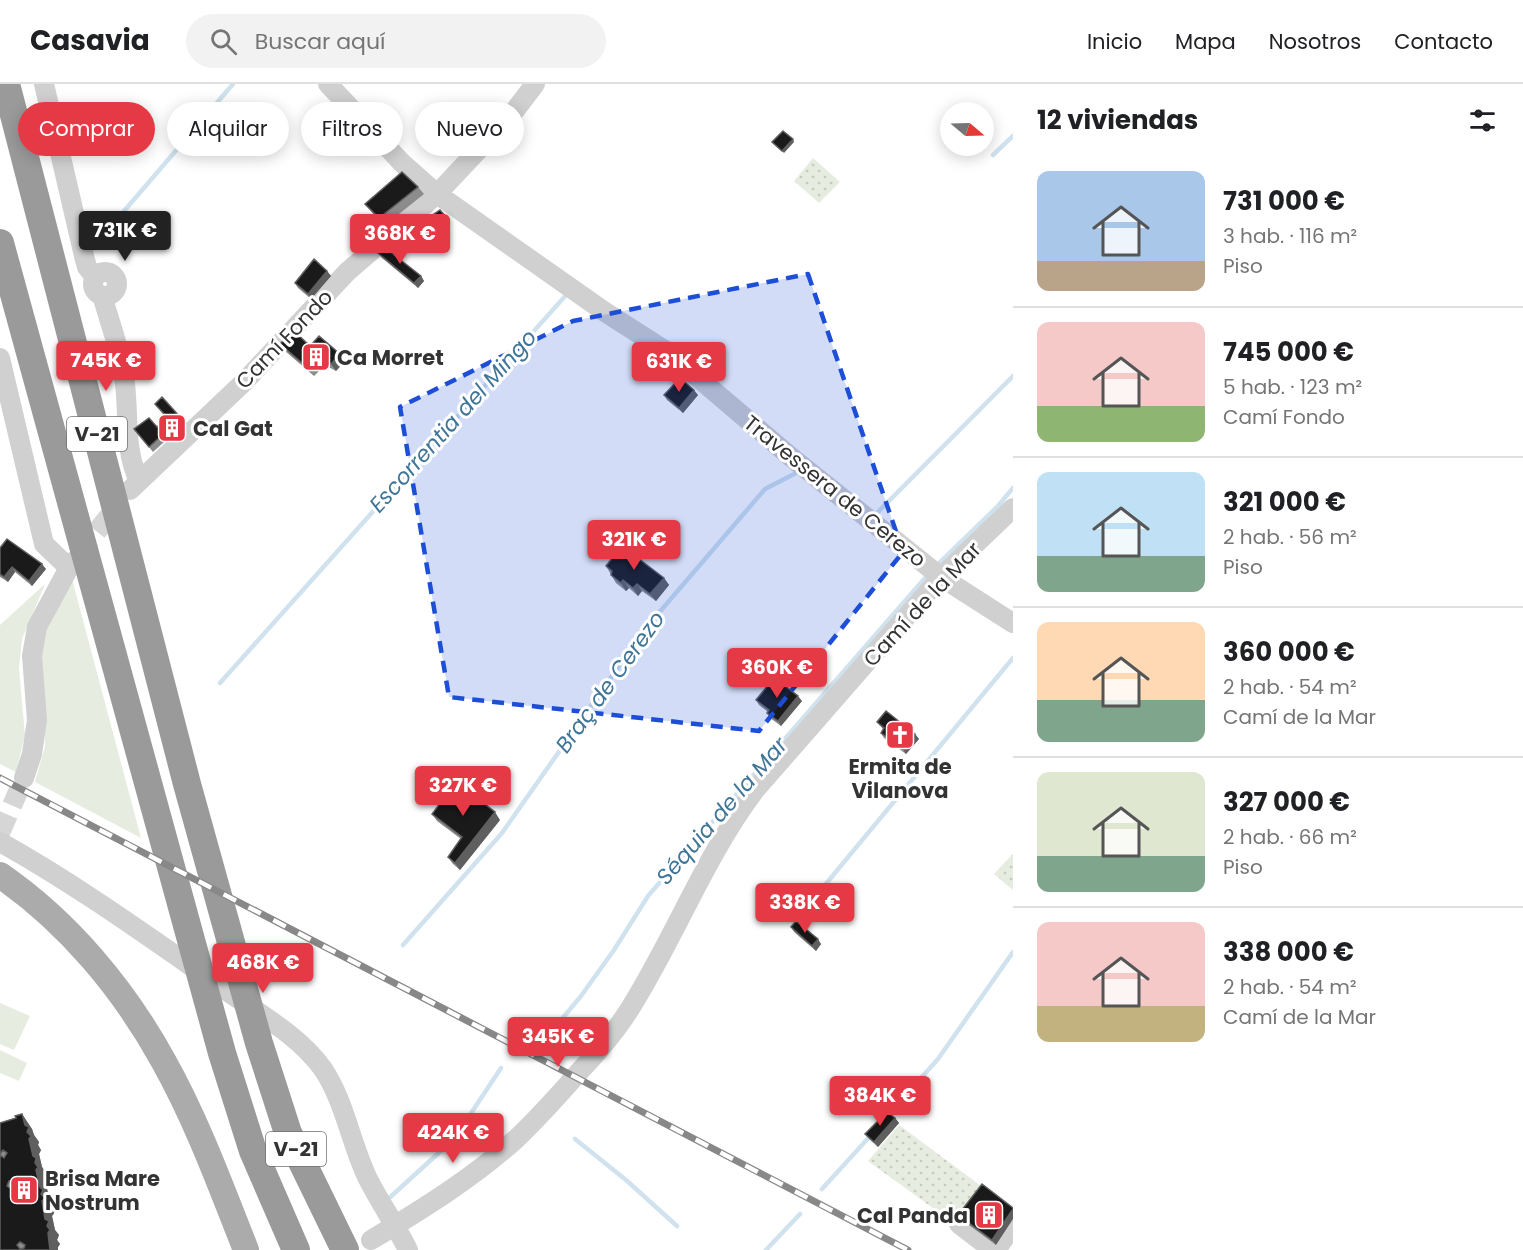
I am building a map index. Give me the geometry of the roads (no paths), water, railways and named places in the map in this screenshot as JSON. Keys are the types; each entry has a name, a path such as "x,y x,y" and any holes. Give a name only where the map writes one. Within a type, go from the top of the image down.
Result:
{"highway":[{"name":"V-21","path":"6,84 187,784 259,1042 288,1133 345,1250"},
{"name":"V-21","path":"0,243 222,1053 253,1151 296,1250"}],"main road":[{"path":"0,875 17,886 72,936 123,995 165,1062 197,1129 246,1250"}],"street":[{"name":"Camí Fondo","path":"44,84 87,267 95,277 94,290 100,296 104,296 120,357 125,384 130,462 135,485 244,382 347,272 437,194 513,113 535,84"},
{"name":"Travessera de Cerezo","path":"328,84 402,163 437,194 605,312 669,353 790,457 941,577 1013,623"},
{"path":"0,358 44,544 70,565 37,627 32,656 38,720 32,754 24,778"},
{"name":"Camí de la Mar","path":"371,1240 469,1176 514,1140 549,1106 596,1054 614,1033 634,1002 734,818 755,790 941,577 1013,507"},
{"path":"0,842 101,905 301,1044 323,1069 339,1100 368,1179 396,1225 408,1250"},
{"path":"959,1224 993,1250 998,1247 1013,1226"}],"waterway":[{"path":"89,252 233,84"},
{"name":"Escorrentia del Mingo","path":"994,154 1013,136"},
{"name":"Escorrentia del Mingo","path":"220,683 567,294"},
{"name":"Braç de Cerezo","path":"875,515 1013,376"},
{"name":"Braç de Cerezo","path":"403,945 502,833 645,629 765,489 800,473"},
{"name":"Séquia de la Mar","path":"937,565 998,506 1013,488"},
{"name":"Séquia de la Mar","path":"556,1026 614,950 648,896 925,578"},
{"path":"796,920 1013,658"},
{"path":"885,1118 938,1059 1013,952"},
{"name":"Séquia de la Mar","path":"387,1200 454,1139 501,1068"},
{"path":"822,1189 872,1134"},
{"path":"575,1139 626,1180 677,1226"},
{"path":"766,1250 800,1214"}],"tunnel":[{"path":"78,555 121,501"},
{"path":"0,833 24,778"}],"railway":[{"path":"0,778 908,1250"}],"place":[{"name":"Ca Morret","path":"316,357"},
{"name":"Cal Gat","path":"172,428"},
{"name":"Ermita de Vilanova","path":"900,735"},
{"name":"Brisa Mare Nostrum","path":"24,1190"},
{"name":"Cal Panda","path":"989,1215"}]}
